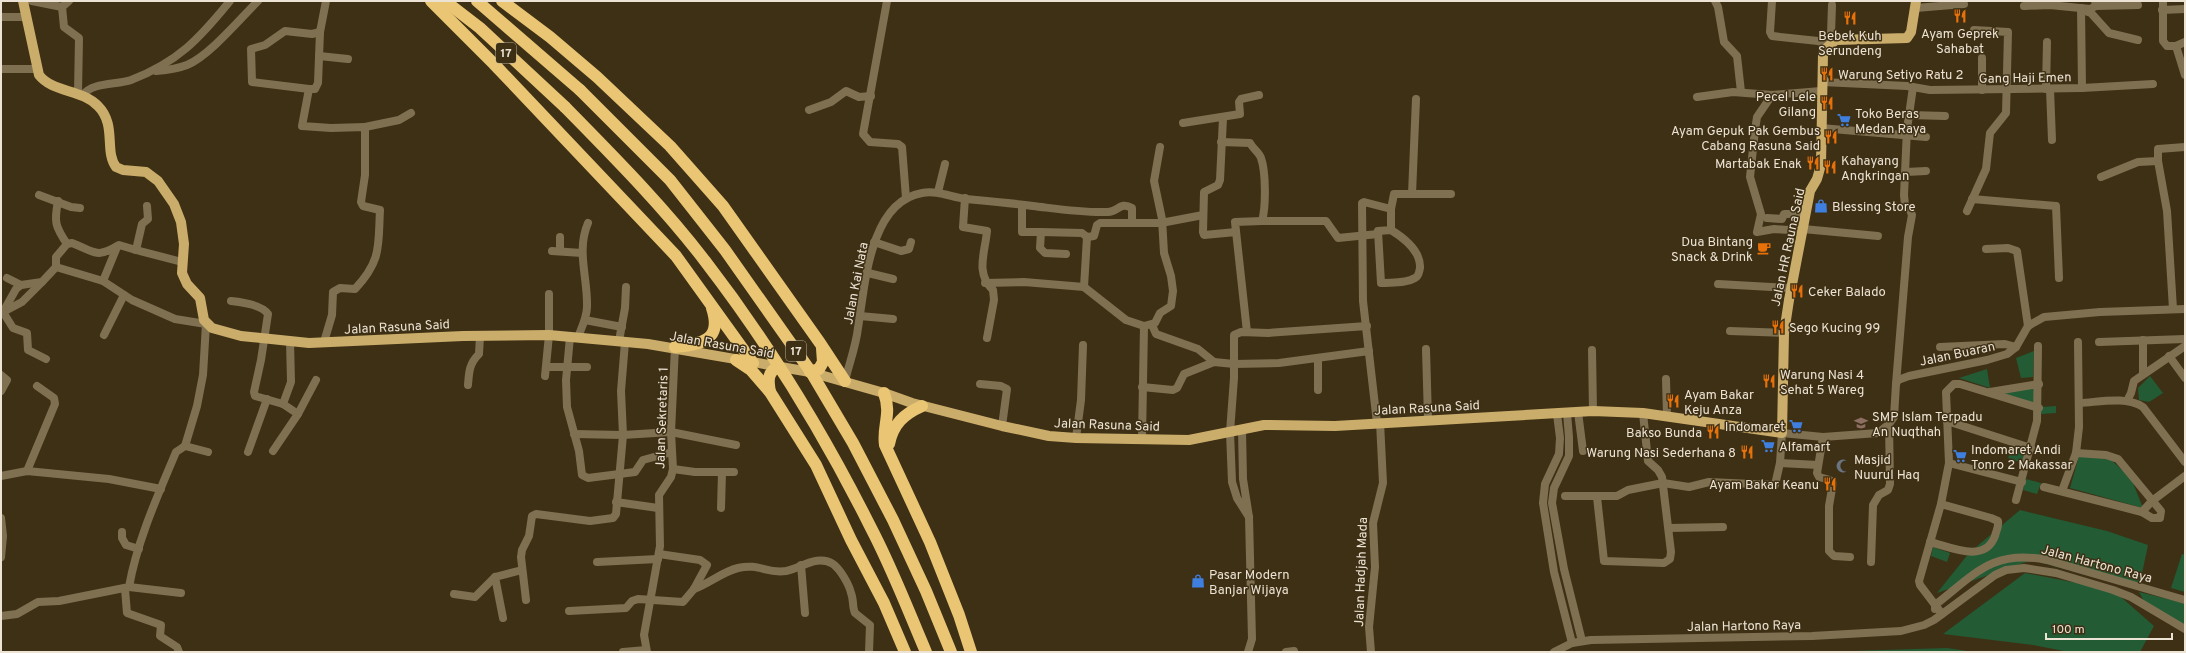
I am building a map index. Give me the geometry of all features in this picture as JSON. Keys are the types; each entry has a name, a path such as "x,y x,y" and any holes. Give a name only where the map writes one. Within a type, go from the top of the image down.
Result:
{"highway":[{"path":"431,1 494,64 676,256 710,301 753,363"},
{"name":"17","path":"445,1 480,28 565,107 652,198 705,260 749,320 832,452 872,529 926,652"},
{"name":"17","path":"477,1 580,90 670,180 725,250 812,372 853,443 894,520 926,590 951,652"},
{"path":"502,1 550,37 597,78 670,146 723,206 820,343 845,381"},
{"path":"675,347 698,345 706,341 713,333 716,321 710,301"},
{"path":"810,372 819,369 823,362 824,355 820,343"},
{"path":"736,360 751,370 770,392 816,465 851,540 884,603 905,652"},
{"path":"770,392 770,375 772,370 778,367"},
{"path":"884,393 889,408 884,438 889,457 930,542 959,615 971,652"},
{"path":"889,457 889,445 896,424 904,416 922,406"}],"main road":[{"path":"23,1 37,69 42,80 80,94 100,107 107,120 112,160 116,167 123,170 141,170 151,174 174,204 181,222 183,234 183,276 200,298 206,324"},
{"path":"1832,42 1907,38 1911,32 1916,4"},
{"name":"Jalan HR Rauna Said","path":"1782,433 1784,333 1791,288 1810,191 1817,179 1821,165 1821,86 1824,54 1832,42"},
{"name":"Jalan Rasuna Said","path":"206,324 220,331 290,341 324,342 463,336 549,335 675,347 736,360 810,372 845,381 922,406 1002,426 1049,436 1076,438 1189,440 1264,425 1323,426 1593,411 1643,413 1782,433"}],"street":[{"path":"32,1 62,7"},
{"path":"62,7 69,1"},
{"path":"62,7 64,27 79,38 76,42 80,94 90,88 131,80 169,62 186,50 207,30 230,1"},
{"path":"148,72 173,69 188,65 203,55 258,1"},
{"path":"320,32 312,34 285,31 265,45 252,47 251,81 315,89 318,83 320,32 326,1"},
{"path":"887,1 863,134 870,142 898,144 902,147 906,198 922,193 938,192 965,198 1096,212 1111,212 1119,206 1130,207 1133,212 1132,223"},
{"path":"1715,1 1718,7 1724,42 1737,56 1741,92"},
{"path":"1772,1 1770,32 1772,36 1832,42 1832,5"},
{"path":"1916,4 1964,4"},
{"path":"2024,6 2050,5 2090,9 2095,4 2138,5"},
{"path":"2185,9 2162,5 2164,44 2167,46 2176,46 2185,42"},
{"path":"2079,7 2091,14 2109,33 2138,40"},
{"name":"Gang Haji Emen","path":"1697,97 1741,92 1772,95 1821,86 1910,87 1930,90 2082,88 2079,7"},
{"path":"1,18 27,17"},
{"path":"1967,211 1986,169 1990,133 2006,113 2007,89 2008,32 1974,30"},
{"path":"2047,42 2048,89 2052,140"},
{"path":"2176,46 2185,75"},
{"path":"319,56 348,59"},
{"path":"1982,58 1982,90"},
{"path":"1,69 37,69"},
{"path":"2082,88 2153,84"},
{"path":"1565,496 1620,496 1628,490 1663,484 1689,487 1708,482 1775,485 1780,463 1782,433 1823,437 1878,433 1889,424 1894,417 1908,237 1912,220 1910,210 1905,205 1910,87"},
{"path":"309,88 302,126 331,128 365,126 399,120 411,113"},
{"path":"809,110 831,102 846,91 859,97 871,96"},
{"path":"1183,123 1223,118 1240,114 1239,102 1241,99 1259,95"},
{"path":"1772,95 1757,117 1750,177 1761,214 1757,232 1774,229 1878,236"},
{"path":"1412,194 1416,99"},
{"path":"1910,115 1945,116"},
{"path":"1223,118 1220,180 1218,185 1204,192 1204,235 1236,232"},
{"path":"324,342 332,315 333,292 340,288 355,288 363,280 378,253 380,210 363,206 361,202 365,175 365,126"},
{"path":"1821,128 1926,137"},
{"path":"1221,142 1250,143 1259,153 1263,165 1264,192 1262,221"},
{"path":"1148,326 1157,321 1160,313 1169,308 1172,303 1171,276 1164,253 1154,181 1160,147"},
{"path":"2174,309 2167,211 2158,161 2158,148 2185,147"},
{"path":"2101,177 2138,162 2158,161"},
{"path":"938,192 945,164"},
{"path":"1906,172 1926,171"},
{"path":"1391,230 1391,209 1394,194 1451,194"},
{"path":"39,196 58,201 71,207 80,208"},
{"name":"Jalan Kai Nata","path":"845,381 860,316 874,242 881,226 892,209 906,198"},
{"path":"965,198 963,227 987,231 985,252 981,261 985,282 993,290 994,300 986,338"},
{"path":"1972,199 2056,206 2059,278"},
{"path":"58,201 54,220 58,230 67,244"},
{"name":"Jalan Hadjah Mada","path":"1370,652 1369,627 1375,567 1372,523 1383,483 1378,423 1363,300 1362,202 1391,209"},
{"path":"1022,205 1022,232 1082,233 1087,237"},
{"path":"136,250 142,224 148,218 147,206"},
{"path":"1767,218 1782,219 1784,214 1806,214"},
{"path":"1087,237 1095,235 1099,223 1161,223 1203,215"},
{"path":"1247,332 1236,221 1326,221 1338,238 1363,237 1378,234"},
{"path":"588,223 584,236 582,253 587,300 585,320 574,337 567,366 567,407 579,450 582,476 584,478 637,471 643,460 672,452"},
{"path":"1379,230 1391,230 1414,249 1420,263 1419,274 1416,278 1404,282 1381,283 1378,234 1379,230"},
{"path":"1041,232 1040,248 1043,252 1066,254"},
{"path":"1084,287 1087,237"},
{"path":"560,238 556,250 582,253"},
{"path":"874,242 903,251 909,249 912,242"},
{"path":"2,312 22,302 42,282 56,267 56,257 67,244 72,243 99,254 104,254 118,245 182,262"},
{"path":"103,281 118,245"},
{"path":"1986,248 2008,248 2016,251 2028,326"},
{"path":"56,267 103,281 142,305 175,319 206,324 202,375 197,406 185,446 176,452 161,488 127,588 127,613 161,625 160,635 177,647 179,652"},
{"path":"868,273 893,279"},
{"path":"7,278 21,285"},
{"path":"2,312 16,289 21,285 42,282"},
{"path":"985,282 1010,282 1084,287 1126,320 1148,326 1156,334 1198,349 1214,362"},
{"path":"1718,284 1791,288"},
{"path":"526,600 522,570 522,550 529,536 532,516 536,514 590,521 610,519 616,514 616,502 624,435 621,391 622,327 626,287"},
{"path":"545,376 549,335 549,294"},
{"path":"104,335 124,295"},
{"path":"231,301 245,303 267,312 261,360 254,392 257,397 283,404 298,414"},
{"path":"1940,347 2005,344 2016,347 2028,326 2038,319 2064,315 2185,309"},
{"path":"2,312 13,328 27,333 28,350 46,359"},
{"path":"860,316 893,319"},
{"path":"585,320 622,327"},
{"path":"1142,439 1142,386 1148,326"},
{"path":"1249,517 1234,491 1230,466 1230,432 1234,364 1233,337 1239,332 1268,333 1367,326"},
{"path":"1730,331 1784,333"},
{"path":"468,385 472,361 479,354 480,336"},
{"path":"2099,342 2185,339"},
{"path":"2143,340 2143,374"},
{"path":"283,404 291,382 290,341"},
{"path":"2062,491 2076,453 2080,403 2078,342"},
{"path":"1076,438 1081,400 1083,345"},
{"path":"2016,500 2031,448 2039,408 2038,346"},
{"path":"2127,401 2131,393 2131,385 2143,374 2185,346"},
{"name":"Jalan Sekretaris 1","path":"647,651 644,635 658,557 659,495 669,480 673,469 671,432 675,347"},
{"name":"Jalan Buaran","path":"1896,384 1898,380 1909,376 1996,358 2012,351 2016,347"},
{"path":"1426,349 1428,419"},
{"path":"1592,350 1593,411"},
{"path":"1142,386 1173,390 1177,388 1181,376 1214,362 1234,364 1279,363 1369,351"},
{"path":"2169,356 2185,378"},
{"path":"1318,358 1318,390"},
{"path":"547,367 587,367"},
{"path":"1,375 8,380 1,391"},
{"path":"1666,379 1667,416"},
{"path":"273,451 298,414 316,380"},
{"path":"980,384 1001,386 1007,389 1002,426"},
{"path":"1942,614 1919,581 1941,504 1949,463 1945,398 1949,387 1960,384 2039,408"},
{"path":"1988,393 2039,384"},
{"path":"27,472 55,404 54,398 37,386"},
{"path":"248,452 267,399"},
{"path":"2080,403 2127,401 2143,407 2185,462"},
{"path":"1578,412 1583,451"},
{"path":"1562,413 1570,437 1569,456 1554,488 1552,502 1564,569 1582,641"},
{"path":"1562,413 1559,454 1545,484 1543,503 1554,572 1572,643"},
{"path":"1597,497 1604,561 1634,563 1668,561 1671,552 1663,484 1658,470 1648,460 1643,413"},
{"path":"1947,421 2031,448"},
{"path":"1871,562 1873,504 1879,495 1888,490 1890,484 1889,424"},
{"path":"1242,430 1242,465 1249,517 1252,638 1248,652"},
{"path":"574,434 624,435 671,432 736,445"},
{"path":"1823,437 1817,475 1830,480 1833,483 1829,506 1829,552 1834,556 1850,557"},
{"path":"185,446 208,452"},
{"path":"2044,487 2142,512 2152,518 2160,518 2161,511 2118,459 2106,455 2076,453"},
{"path":"1780,463 1818,466"},
{"path":"1949,463 2022,482"},
{"path":"1230,466 1242,465"},
{"path":"673,469 695,472 734,472"},
{"path":"1,476 27,472 109,479 161,488"},
{"path":"721,508 722,472"},
{"path":"2142,512 2152,501 2185,476"},
{"path":"616,502 658,508"},
{"path":"1930,542 1972,553 1981,552 1992,542 1999,525 1998,521 1991,518 1941,504"},
{"path":"1,518 3,536 1,556"},
{"path":"1669,528 1723,528"},
{"path":"122,532 122,538 126,545 139,549"},
{"path":"569,611 626,608 635,600 650,599 681,603 694,589 707,565 700,560 658,557 597,562"},
{"name":"Jalan Hartono Raya","path":"1935,605 1977,572 1997,561 2014,557 2029,557 2047,560 2185,600"},
{"path":"694,589 721,574 738,568 756,566 775,572 823,561 838,568 851,590 855,614 871,626 869,652"},
{"path":"801,565 805,613"},
{"name":"Jalan Hartono Raya","path":"1554,652 1572,643 1582,641 1890,632 1913,629 1934,620 1995,575 2017,568 2056,573 2131,597 2185,629"},
{"path":"454,594 475,597 495,577 522,570"},
{"path":"495,577 503,618"},
{"path":"2131,597 2134,585"},
{"path":"1,616 17,614 38,602 59,601 127,588 181,593"},
{"path":"1934,620 1935,605"},
{"path":"623,652 647,651"}],"green space":[{"path":"2034,351 2033,377 2021,378 2016,358"},
{"path":"1987,369 1990,388 1959,378"},
{"path":"2150,376 2163,393 2149,402 2139,400 2138,388"},
{"path":"2036,386 2034,403 1996,393"},
{"path":"2056,406 2056,413 2041,414 2041,407"},
{"path":"2013,444 2027,448 2023,463 2008,458"},
{"path":"2079,456 2109,458 2131,478 2143,508 2070,488"},
{"path":"2026,479 2041,483 2037,494 2023,490"},
{"path":"2020,510 2107,531 2148,545 2140,583 2100,579 2032,560 1937,593 1969,553"},
{"path":"1933,547 1950,553 1947,562 1931,556"},
{"path":"2182,554 2185,555 2185,592 2171,588"},
{"path":"2025,573 2113,590 2154,626 2140,652 2069,652 2033,645 1943,634"},
{"path":"2139,592 2185,603 2185,628 2149,610"},
{"path":"1947,648 1974,652 1819,652"}],"place":[{"name":"Ayam Geprek Sahabat","path":"1960,16"},
{"name":"Bebek Kuh Serundeng","path":"1850,18"},
{"name":"Warung Setiyo Ratu 2","path":"1827,74"},
{"name":"Pecel Lele Gilang","path":"1827,103"},
{"name":"Toko Beras Medan Raya","path":"1844,120"},
{"name":"Ayam Gepuk Pak Gembus Cabang Rasuna Said","path":"1831,137"},
{"name":"Martabak Enak","path":"1813,163"},
{"name":"Kahayang Angkringan","path":"1830,167"},
{"name":"Blessing Store","path":"1821,206"},
{"name":"Dua Bintang Snack & Drink","path":"1764,248"},
{"name":"Ceker Balado","path":"1797,291"},
{"name":"Sego Kucing 99","path":"1778,327"},
{"name":"Warung Nasi 4 Sehat 5 Wareg","path":"1769,381"},
{"name":"Ayam Bakar Keju Anza","path":"1673,401"},
{"name":"SMP Islam Terpadu An Nuqthah","path":"1861,423"},
{"name":"Indomaret","path":"1796,426"},
{"name":"Bakso Bunda","path":"1713,432"},
{"name":"Alfamart","path":"1768,446"},
{"name":"Warung Nasi Sederhana 8","path":"1747,452"},
{"name":"Indomaret Andi Tonro 2 Makassar","path":"1960,456"},
{"name":"Masjid Nuurul Haq","path":"1843,466"},
{"name":"Ayam Bakar Keanu","path":"1830,484"},
{"name":"Pasar Modern Banjar Wijaya","path":"1198,581"}]}
